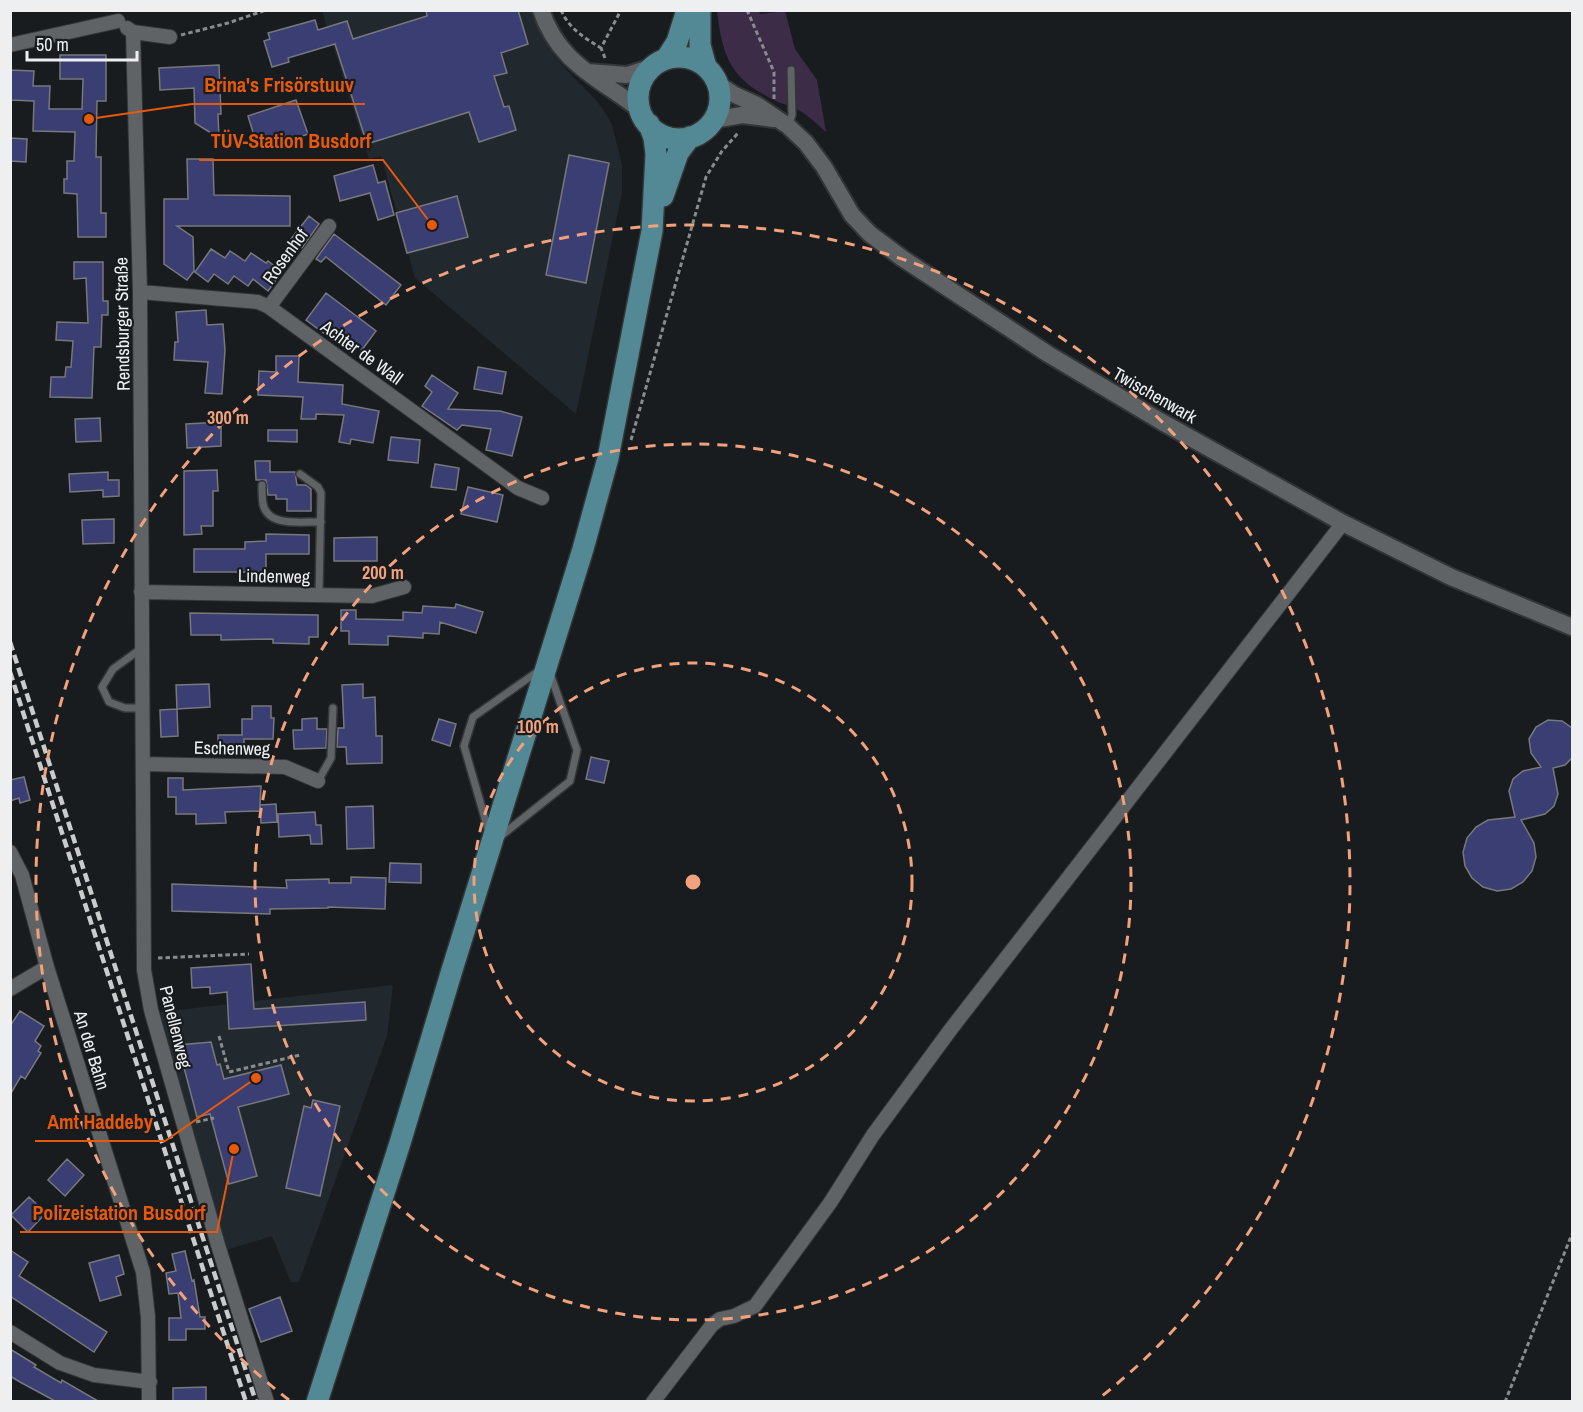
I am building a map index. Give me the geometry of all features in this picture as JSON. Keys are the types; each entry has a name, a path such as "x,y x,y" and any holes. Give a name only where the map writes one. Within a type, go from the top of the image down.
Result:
{"main road":[{"path":"317,1401 400,1143 583,549 608,458 652,231 657,154 654,138 645,118 639,90 645,75 677,42 687,10"},
{"path":"652,231 674,161 681,147 690,137 703,130 713,120 719,105 712,75 700,45 700,10"},
{"path":"659,63 687,58 712,75"},
{"path":"645,118 665,136 690,137"}],"street":[{"path":"10,45 118,21 128,10"},
{"path":"541,10 558,47 574,62 625,98 645,118"},
{"path":"118,21 133,32 170,37"},
{"name":"Rendsburger Straße","path":"133,32 140,292 142,648"},
{"path":"588,72 634,74 659,63"},
{"name":"Twischenwark","path":"712,75 733,94 785,120 824,167 852,215 870,234 902,258 1048,354 1162,422 1342,523 1451,577 1572,627"},
{"path":"713,120 742,115 785,120"},
{"name":"Rosenhof","path":"269,306 329,226"},
{"name":"Achter de Wall","path":"140,292 258,302 269,306 518,488 542,498"},
{"path":"653,1401 712,1325 720,1319 734,1316 755,1306 830,1203 873,1136 951,1029 1342,523"},
{"name":"Lindenweg","path":"141,592 372,596 404,587"},
{"name":"Panellenweg","path":"142,648 144,959 151,1010 218,1245 267,1401"},
{"name":"Eschenweg","path":"143,764 285,767 318,781"},
{"name":"An der Bahn","path":"10,852 22,875 47,967 143,1272 147,1317 149,1401"},
{"path":"10,989 47,967"},
{"path":"10,1332 60,1364 94,1374 150,1382"}],"lane":[{"path":"785,120 791,70"},
{"path":"300,474 318,487 321,493 319,595"},
{"path":"262,485 263,504 268,515 276,520 321,522"},
{"path":"142,648 113,669 102,687 109,702 125,708 143,708"},
{"path":"547,665 577,750 570,781 492,843 464,746 473,717 547,665"},
{"path":"318,781 331,758 333,708"}],"path":[{"path":"170,37 228,23 266,10"},
{"path":"561,10 579,34 601,48 606,59 618,66 618,75"},
{"path":"601,48 621,10"},
{"path":"747,10 774,72 774,107 785,120"},
{"path":"144,959 249,954"},
{"path":"219,1036 228,1069"},
{"path":"222,1070 228,1069 229,1071 300,1055"},
{"path":"1505,1401 1572,1234"}],"shaded area":[{"path":"322,11 533,11 549,48 605,112 612,125 622,165 622,193 576,414 415,278 381,156 369,159"},
{"path":"717,11 759,11 760,14 785,11 795,49 817,80 826,132 803,113 762,94 740,77 727,56"},
{"path":"393,985 387,1036 299,1282 291,1282 272,1236 226,1250 160,1012"}],"building":[{"path":"426,10 518,10 528,44 501,53 507,73 494,76 504,107 509,106 516,130 479,142 469,112 367,144 335,44 288,58 289,62 272,67 264,41 270,39 268,33 315,20 318,30 347,21 353,39 427,16"},
{"path":"60,55 106,55 106,101 97,101 96,157 101,157 101,213 106,213 106,237 78,237 77,194 64,193 67,161 74,161 75,132 33,131 34,101 10,100 10,70 34,71 33,86 50,86 49,109 82,109 83,79 60,79"},
{"path":"219,65 221,114 218,114 219,138 195,123 194,88 160,90 159,68"},
{"path":"296,100 308,134 286,142 284,133 256,142 248,116"},
{"path":"10,138 27,139 26,162 10,161"},
{"path":"569,155 609,163 586,283 546,275"},
{"path":"187,159 213,159 214,195 290,196 290,226 177,226 193,237 194,271 187,280 164,264 164,199 188,199"},
{"path":"373,165 378,183 385,181 394,215 378,220 370,193 340,201 334,176"},
{"path":"457,196 468,237 407,253 396,213"},
{"path":"309,216 319,224 302,248 291,239"},
{"path":"334,234 401,285 386,305 326,257 321,262 316,259"},
{"path":"211,249 225,258 230,251 245,261 251,253 266,263 268,261 282,272 268,291 253,279 248,286 234,276 228,284 214,274 208,282 195,272"},
{"path":"74,262 103,262 103,301 108,301 108,315 102,315 101,347 94,347 92,398 50,397 51,377 65,377 66,367 71,367 73,341 56,340 57,322 88,323 86,278 74,279"},
{"path":"326,293 376,331 362,350 343,335 337,343 306,320"},
{"path":"206,310 207,325 223,324 225,350 222,394 205,393 208,362 174,360 175,342 178,342 176,312"},
{"path":"276,356 299,356 298,382 343,385 342,404 379,411 373,443 351,439 350,444 339,442 344,415 316,414 316,419 301,419 303,397 258,395 259,371 276,372"},
{"path":"478,367 506,372 502,394 474,389"},
{"path":"432,375 458,393 448,409 500,411 522,417 512,456 486,450 491,429 462,425 457,430 422,406 432,392 425,386"},
{"path":"100,418 101,441 76,442 75,419"},
{"path":"221,422 221,446 187,448 186,424"},
{"path":"268,430 297,430 297,442 268,441"},
{"path":"391,437 420,440 418,463 388,460"},
{"path":"255,461 270,461 270,472 295,472 297,485 306,485 311,489 311,511 287,511 287,499 276,499 276,495 268,495 266,480 256,480"},
{"path":"435,464 459,468 456,490 431,487"},
{"path":"217,470 218,491 213,491 213,526 201,526 202,534 184,535 184,471"},
{"path":"108,472 108,480 119,480 119,496 103,497 103,490 70,492 69,474"},
{"path":"468,487 503,495 497,522 461,514"},
{"path":"114,519 114,543 83,544 82,520"},
{"path":"266,534 309,535 309,554 266,554 266,572 194,572 194,549 245,549 245,542 266,541"},
{"path":"377,537 377,561 334,561 334,538"},
{"path":"456,604 483,612 476,633 440,622 439,634 423,633 423,638 388,636 388,645 349,644 349,631 341,631 341,610 356,610 356,619 403,620 403,612 422,613 423,606 455,608"},
{"path":"190,613 318,615 318,637 309,637 309,644 273,643 273,639 221,640 221,635 191,635"},
{"path":"209,684 210,707 177,709 176,685"},
{"path":"363,684 363,698 375,697 376,736 382,736 382,763 347,764 346,747 337,747 338,728 344,728 342,685"},
{"path":"252,706 271,706 271,718 274,718 273,739 244,739 244,754 218,754 218,735 242,735 242,719 252,719"},
{"path":"177,709 178,736 161,737 160,710"},
{"path":"317,718 317,729 327,729 326,748 294,749 293,730 302,730 302,719"},
{"path":"439,719 456,724 450,746 432,740"},
{"path":"1548,720 1562,721 1572,728 1572,758 1565,765 1553,768 1558,794 1554,806 1545,814 1521,820 1534,843 1536,857 1532,871 1523,882 1511,889 1497,891 1483,887 1472,878 1465,866 1463,852 1467,838 1476,827 1488,820 1515,817 1509,791 1513,779 1523,771 1541,767 1531,753 1529,739 1536,727"},
{"path":"591,757 609,761 604,783 586,779"},
{"path":"24,777 30,800 20,803 19,798 10,801 10,780"},
{"path":"168,778 183,778 183,790 261,786 260,811 225,812 226,823 196,824 196,814 176,814 176,797 168,797"},
{"path":"276,804 277,822 261,823 260,805"},
{"path":"373,806 374,848 347,849 346,807"},
{"path":"315,812 316,825 321,825 322,844 311,844 310,835 279,837 278,814"},
{"path":"390,863 421,864 421,883 389,882"},
{"path":"351,877 386,878 385,909 328,907 270,909 270,914 172,911 172,884 287,888 286,880 329,879 329,883 351,883"},
{"path":"251,964 254,1009 365,1002 366,1020 229,1029 227,992 210,994 210,987 192,988 191,968"},
{"path":"20,1011 44,1026 35,1041 41,1046 38,1051 41,1053 25,1079 21,1076 10,1095 10,1026"},
{"path":"211,1042 217,1065 220,1064 224,1079 281,1065 289,1094 238,1107 257,1176 229,1184 210,1114 197,1117 178,1045"},
{"path":"313,1100 340,1106 320,1196 286,1188 304,1106 311,1108"},
{"path":"67,1159 84,1175 65,1196 48,1180"},
{"path":"29,1197 46,1213 28,1232 11,1215"},
{"path":"10,1250 28,1262 19,1276 107,1332 94,1352 10,1296"},
{"path":"185,1251 192,1281 194,1280 200,1317 205,1317 205,1329 186,1329 186,1340 169,1340 169,1318 181,1318 178,1293 169,1294 166,1273 176,1271 172,1254"},
{"path":"119,1255 124,1274 116,1277 121,1295 100,1301 89,1263"},
{"path":"280,1297 292,1331 261,1342 249,1309"},
{"path":"10,1349 61,1383 62,1380 98,1401 55,1401 20,1382 10,1376"},
{"path":"206,1387 206,1401 173,1401 173,1388"}],"railway":[{"path":"10,642 256,1402"},
{"path":"10,672 246,1402"}],"place":[{"name":"Brina's Frisörstuuv","path":"89,119"},
{"name":"TÜV-Station Busdorf","path":"432,225"},
{"name":"Amt Haddeby","path":"256,1078"},
{"name":"Polizeistation Busdorf","path":"234,1149"}]}
